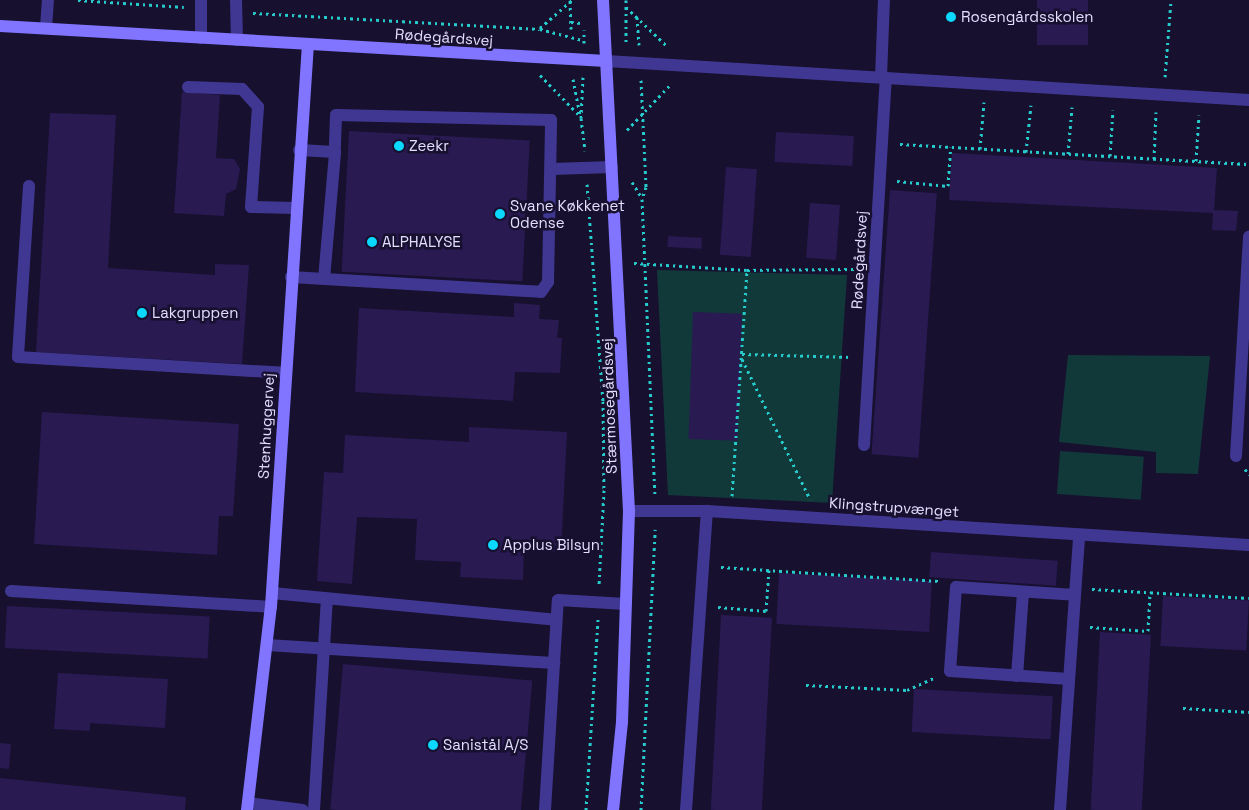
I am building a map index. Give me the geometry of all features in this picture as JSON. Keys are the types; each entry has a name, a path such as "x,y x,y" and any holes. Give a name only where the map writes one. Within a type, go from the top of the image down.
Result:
{"street":[{"path":"46,28 48,0"},
{"name":"Stærmosegårdsvej","path":"603,0 619,262 630,511 622,722 613,810"},
{"path":"884,0 884,77"},
{"path":"201,4 201,38"},
{"path":"236,6 237,40"},
{"name":"Rødegårdsvej","path":"0,26 1249,100"},
{"name":"Stenhuggervej","path":"247,806 271,607 299,150 308,44"},
{"name":"Rødegårdsvej","path":"864,445 880,180 884,77"},
{"path":"188,87 242,89 258,107 251,207 296,208"},
{"path":"291,277 324,279 541,292 548,282 552,169 551,120 336,115 335,152 324,279"},
{"path":"299,150 335,152"},
{"path":"552,169 612,167"},
{"path":"29,186 18,356 285,373"},
{"path":"1236,456 1249,236"},
{"name":"Klingstrupvænget","path":"630,511 707,512 1249,546"},
{"path":"686,810 707,512"},
{"path":"1060,810 1079,535"},
{"path":"1069,680 950,671 956,587 1023,592 1075,591"},
{"path":"10,591 271,607"},
{"path":"272,592 327,599 556,620"},
{"path":"1017,676 1023,592"},
{"path":"314,810 327,599"},
{"path":"544,810 558,600 626,604"},
{"path":"267,645 554,664"},
{"path":"247,806 303,810"}],"path":[{"path":"78,0 201,4"},
{"path":"625,63 626,0"},
{"path":"1163,95 1171,0"},
{"path":"236,6 540,29 571,1"},
{"path":"571,1 571,29"},
{"path":"637,17 639,48"},
{"path":"570,22 581,23"},
{"path":"524,58 581,118"},
{"path":"640,77 646,186 642,199"},
{"path":"573,79 581,118 586,167 603,401 604,490 590,780 586,810"},
{"path":"980,149 986,84"},
{"path":"1026,152 1032,87"},
{"path":"627,130 657,100"},
{"path":"1110,156 1112,129"},
{"path":"1196,161 1198,129"},
{"path":"1068,154 1070,130"},
{"path":"1154,159 1155,130"},
{"path":"882,143 1249,164"},
{"path":"880,180 948,186 951,147"},
{"path":"619,262 747,270 875,269"},
{"path":"733,490 747,270"},
{"path":"742,356 870,358"},
{"path":"742,356 812,503 816,519"},
{"path":"703,566 932,579"},
{"path":"700,605 766,611 769,570"},
{"path":"1075,591 1150,592 1249,598"},
{"path":"1073,625 1148,631 1150,592"},
{"path":"806,685 907,690 950,671"},
{"path":"1183,708 1249,712"}],"green space":[{"path":"657,270 847,275 832,503 668,495"},
{"path":"1068,355 1210,356 1198,474 1156,473 1156,452 1059,442"},
{"path":"1060,451 1144,457 1141,500 1057,494"}],"building":[{"path":"1037,0 1088,0 1088,45 1037,45"},
{"path":"182,92 220,95 216,158 234,159 240,169 236,189 226,194 224,216 174,213"},
{"path":"50,113 116,115 108,268 215,275 215,264 249,265 242,364 36,352"},
{"path":"349,131 530,140 522,281 342,272"},
{"path":"776,132 854,136 852,166 774,162"},
{"path":"952,153 1217,168 1214,210 1238,211 1236,231 1212,230 1213,213 949,200"},
{"path":"726,167 757,169 751,257 720,255"},
{"path":"890,190 937,193 918,458 872,454"},
{"path":"810,203 840,205 836,260 806,258"},
{"path":"668,236 702,238 701,249 667,247"},
{"path":"514,303 540,305 539,319 559,320 557,338 562,338 560,373 515,372 513,401 355,392 359,308 514,317"},
{"path":"693,312 742,314 738,441 689,439"},
{"path":"42,412 239,424 233,516 219,516 217,555 34,544"},
{"path":"469,427 567,432 561,552 524,550 523,580 460,577 461,562 415,560 417,519 357,517 352,584 317,581 324,472 343,473 345,435 469,442"},
{"path":"931,552 1058,561 1056,586 929,577"},
{"path":"779,573 932,581 929,632 776,624"},
{"path":"1163,596 1249,601 1246,650 1160,646"},
{"path":"7,606 210,617 208,659 5,648"},
{"path":"721,615 772,618 762,810 711,810"},
{"path":"1100,632 1151,635 1142,810 1091,810"},
{"name":"Sanistål A/S","path":"343,664 532,681 521,810 330,809"},
{"path":"58,673 168,679 165,728 90,723 90,731 54,729"},
{"path":"914,689 1053,696 1051,739 912,732"},
{"path":"0,743 11,744 9,769 0,768"},
{"path":"0,778 186,797 185,810 0,810"}],"place":[{"name":"Rosengårdsskolen","path":"951,17"},
{"name":"Zeekr","path":"399,146"},
{"name":"Svane Køkkenet Odense","path":"500,214"},
{"name":"ALPHALYSE","path":"372,242"},
{"name":"Lakgruppen","path":"142,313"},
{"name":"Applus Bilsyn","path":"493,545"},
{"name":"Sanistål A/S","path":"433,745"}]}
